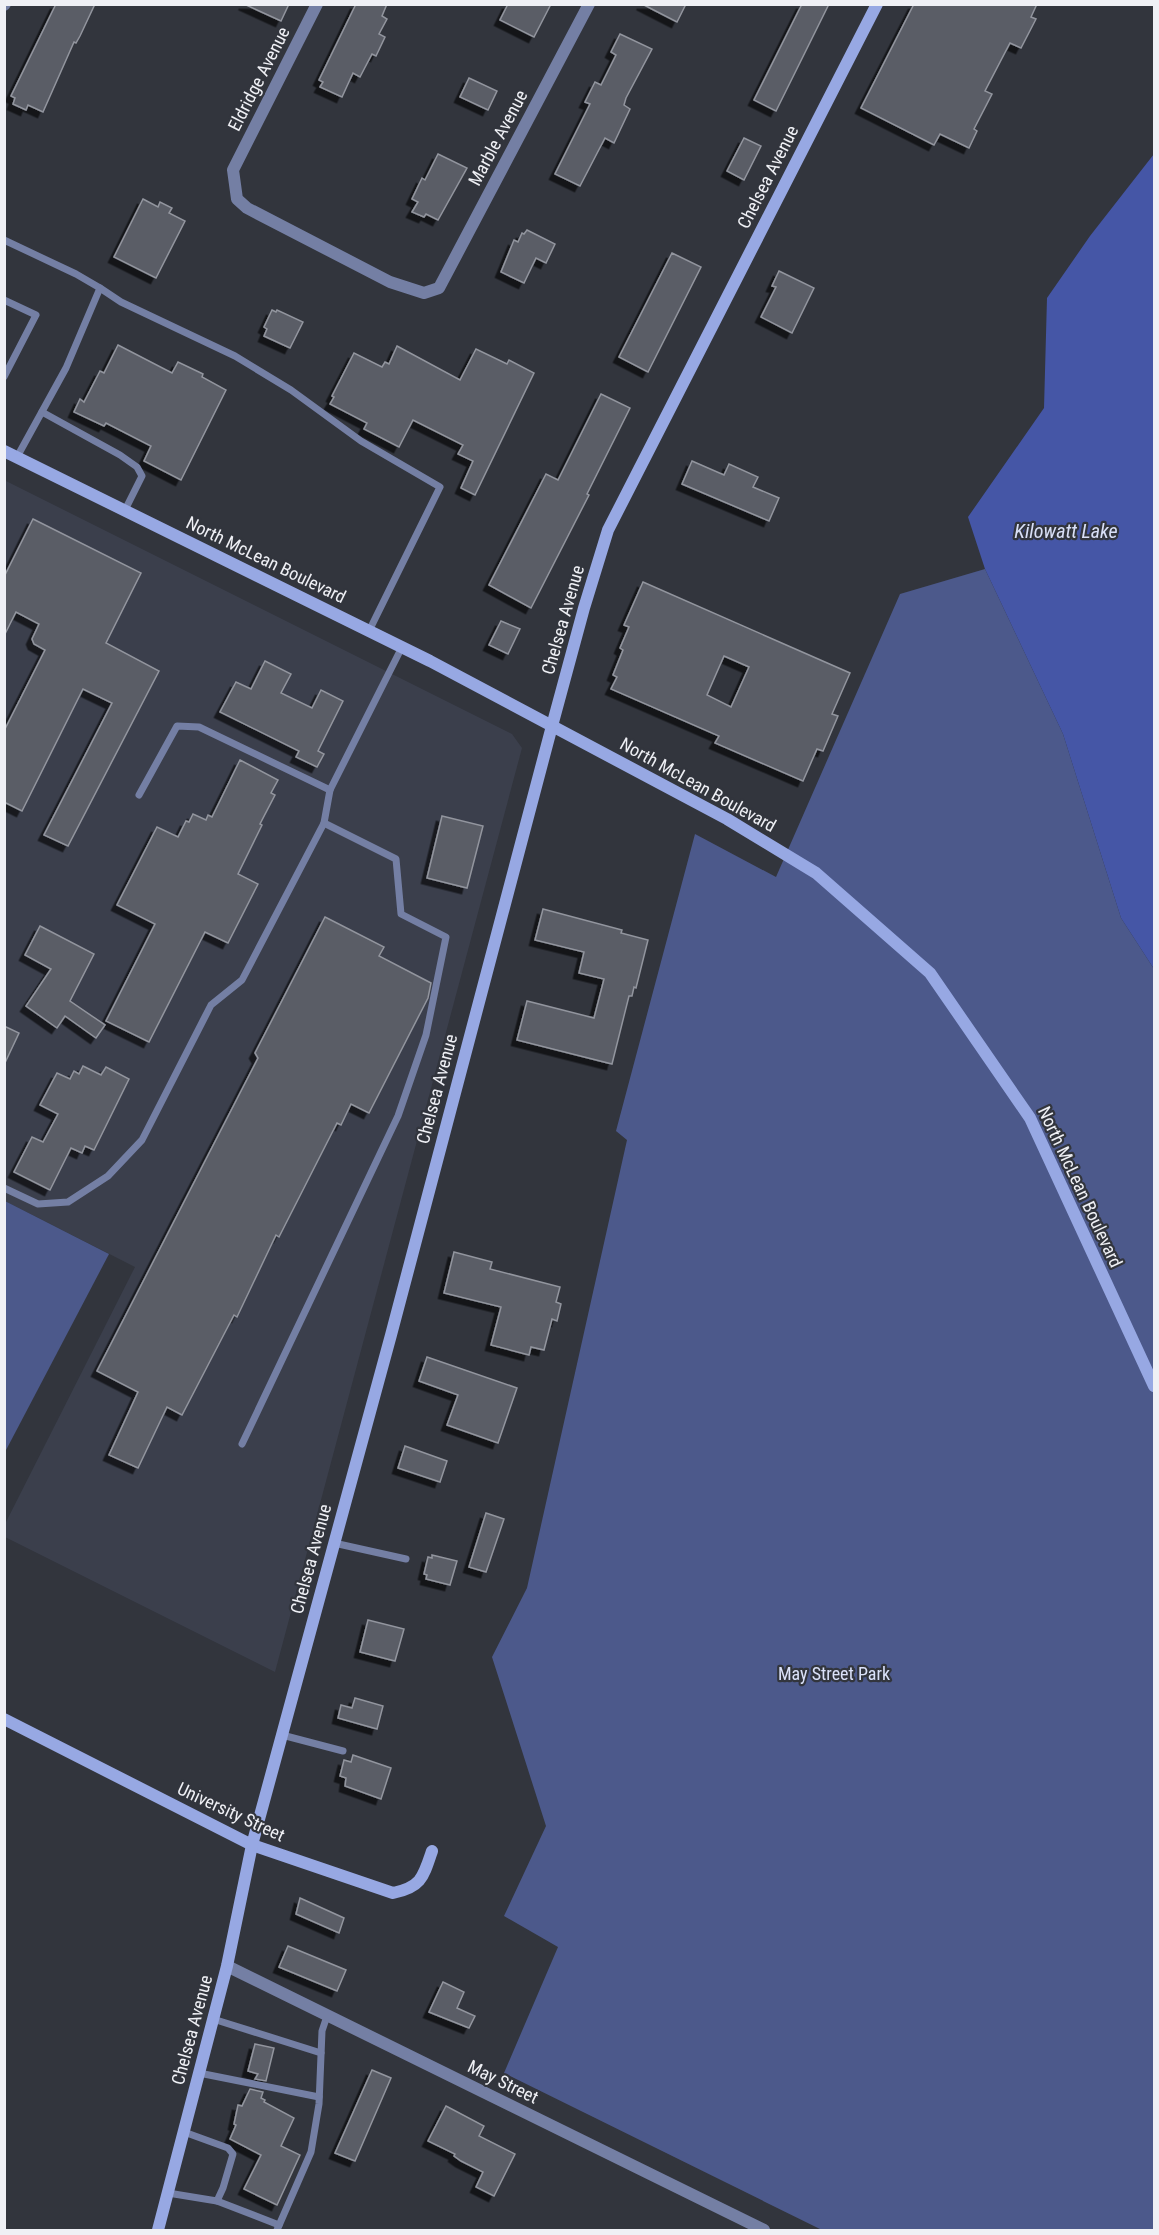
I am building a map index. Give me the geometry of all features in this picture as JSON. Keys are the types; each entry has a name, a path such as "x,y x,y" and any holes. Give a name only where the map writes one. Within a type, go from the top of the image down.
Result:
{"main road":[{"name":"Chelsea Avenue","path":"159,2230 227,1966 252,1845 552,726 608,530 877,4"},
{"name":"North McLean Boulevard","path":"4,451 402,647 727,819 816,873 930,973 1030,1118 1155,1386"},
{"name":"University Street","path":"4,1719 252,1845 393,1893 412,1888 418,1883 428,1866 432,1851"}],"street":[{"name":"Eldridge Avenue","path":"317,4 233,170 237,199 247,208 390,282 424,292 439,288"},
{"name":"Marble Avenue","path":"439,288 589,4"},
{"name":"May Street","path":"227,1966 764,2230"}],"lane":[{"path":"4,240 76,274 121,302 235,356 291,390 361,441 441,487 369,631"},
{"path":"17,457 66,368 100,288"},
{"path":"4,300 36,315 4,376"},
{"path":"42,412 120,455 137,467 142,476 125,510"},
{"path":"4,1188 38,1204 68,1202 108,1176 142,1140 211,1005 242,980 324,824 330,790 402,647"},
{"path":"140,795 177,726 199,727 330,790"},
{"path":"242,1444 398,1116 426,1035 446,937 401,914 396,859 324,824"},
{"path":"334,1543 406,1559"},
{"path":"282,1735 343,1751"},
{"path":"168,2193 217,2201 278,2228 311,2152 319,2097 322,2031 327,2016"},
{"path":"213,2019 321,2053"},
{"path":"199,2073 319,2097"},
{"path":"184,2132 231,2150 233,2154 217,2201"}],"shaded area":[{"path":"4,480 512,734 522,748 275,1672 5,1537 5,1524 135,1267 5,1201"}],"green space":[{"name":"May Street Park","path":"985,569 1063,734 1121,918 1154,969 1154,2230 822,2230 504,2073 558,1947 504,1916 546,1826 492,1657 527,1588 627,1140 616,1131 695,834 776,877 900,594"},
{"path":"5,1201 109,1254 5,1452"}],"water":[{"name":"Kilowatt Lake","path":"1154,154 1154,969 1121,918 1063,734 985,569 968,517 1044,408 1047,298 1090,236"}],"building":[{"path":"56,4 95,4 80,36 76,43 74,42 43,112 28,105 26,110 13,104 15,98 11,96"},
{"path":"244,4 289,4 281,21"},
{"path":"356,4 387,4 382,16 387,19 379,34 385,37 376,56 372,54 360,77 353,73 342,97 320,87 323,82 319,80"},
{"path":"508,4 551,4 534,37 500,20"},
{"path":"642,4 686,4 677,22"},
{"path":"802,4 829,4 776,111 754,100"},
{"path":"914,4 1037,4 1031,17 1036,19 1021,48 1010,43 985,91 992,94 974,129 977,131 969,148 940,134 934,145 861,108"},
{"path":"620,34 652,49 626,98 624,105 630,109 614,143 605,138 580,186 555,174 590,104 585,102 595,82 601,85 616,55 611,52"},
{"path":"469,78 497,91 488,110 460,97"},
{"path":"744,138 761,146 744,180 727,171"},
{"path":"438,154 467,168 438,220 426,214 424,217 412,212 418,202 412,199 422,178 425,180"},
{"path":"143,199 158,207 160,202 172,208 169,213 185,221 156,278 114,257"},
{"path":"527,230 555,244 546,263 536,258 524,283 501,272 514,240 518,242 522,233 524,234"},
{"path":"672,253 701,267 648,372 619,357"},
{"path":"779,271 814,288 792,333 761,317 776,287 772,286"},
{"path":"272,310 276,312 277,310 303,322 290,348 264,336 267,329 264,327"},
{"path":"118,345 172,373 178,362 203,374 202,377 226,390 181,480 144,461 151,446 106,423 104,426 74,412 80,399 84,402 100,371 104,373"},
{"path":"397,346 460,380 476,349 507,364 509,360 534,373 475,495 461,488 473,461 458,454 463,445 413,420 399,447 364,429 367,423 330,404 354,353 382,367 385,362 389,364"},
{"path":"601,394 630,408 587,494 589,495 531,608 489,585 546,474 558,480"},
{"path":"692,461 724,475 729,464 758,477 753,487 779,498 769,521 682,484"},
{"path":"33,519 141,573 106,643 159,671 68,846 44,835 112,703 83,689 22,811 4,802 4,731 45,650 34,644 32,639 39,624 16,612 4,636 4,577"},
{"path":"643,582 850,673 832,714 838,716 823,751 817,749 803,781 715,743 719,736 611,689 617,677 613,675 623,650 620,648 629,627 624,625","holes":["724,656 749,667 731,707 707,695"]},
{"path":"501,621 520,629 508,654 489,645"},
{"path":"265,661 291,674 281,693 312,708 321,690 343,701 318,751 324,754 317,767 296,757 299,751 220,712 236,682 251,689"},
{"path":"240,760 278,780 271,793 275,795 238,874 258,884 228,943 205,932 149,1042 106,1021 155,924 117,905 157,827 178,837 186,821 189,822 193,814 206,820 208,815 212,817"},
{"path":"442,816 483,826 467,888 427,878"},
{"path":"543,909 622,930 621,933 648,940 636,988 634,987 632,996 629,996 612,1064 517,1040 527,1001 594,1018 604,979 579,973 584,952 535,940"},
{"path":"325,917 384,947 379,956 431,983 428,998 369,1113 351,1104 341,1125 337,1123 279,1237 276,1235 237,1317 234,1315 182,1415 167,1407 138,1468 109,1455 138,1392 97,1371 258,1058 255,1053"},
{"path":"40,926 94,954 70,1001 105,1025 96,1038 65,1016 57,1028 26,1006 51,969 25,955"},
{"path":"4,1026 19,1033 4,1065"},
{"path":"83,1066 101,1075 106,1067 129,1079 94,1150 85,1146 82,1153 71,1148 50,1190 14,1172 32,1137 43,1142 58,1114 40,1105 57,1073 70,1079 74,1071 79,1074"},
{"path":"454,1252 492,1262 490,1269 560,1287 556,1302 561,1304 557,1321 552,1319 544,1350 531,1347 529,1355 491,1345 501,1307 444,1293"},
{"path":"427,1357 517,1388 498,1443 447,1425 458,1395 419,1381"},
{"path":"405,1446 447,1461 440,1482 398,1468"},
{"path":"486,1513 504,1519 486,1572 469,1567"},
{"path":"432,1555 457,1561 450,1585 426,1579 427,1575 424,1574 428,1557 432,1558"},
{"path":"368,1620 404,1629 395,1661 360,1652"},
{"path":"355,1698 383,1706 377,1729 338,1718 341,1705 352,1708"},
{"path":"353,1755 391,1768 381,1799 345,1786 346,1778 340,1776 344,1760 351,1762"},
{"path":"300,1898 344,1918 339,1933 296,1914"},
{"path":"288,1946 346,1970 337,1991 279,1967"},
{"path":"443,1982 464,1992 457,2008 475,2016 469,2028 429,2012"},
{"path":"255,2044 274,2048 266,2081 255,2079 258,2074 248,2071"},
{"path":"372,2070 391,2078 355,2161 335,2153"},
{"path":"250,2089 263,2092 261,2098 265,2100 264,2102 294,2118 281,2146 300,2155 277,2205 244,2189 261,2155 230,2139 236,2125 234,2124 238,2105 242,2106"},
{"path":"446,2106 484,2126 479,2136 515,2154 494,2196 476,2187 483,2172 461,2161 454,2156 455,2154 428,2141"}]}
